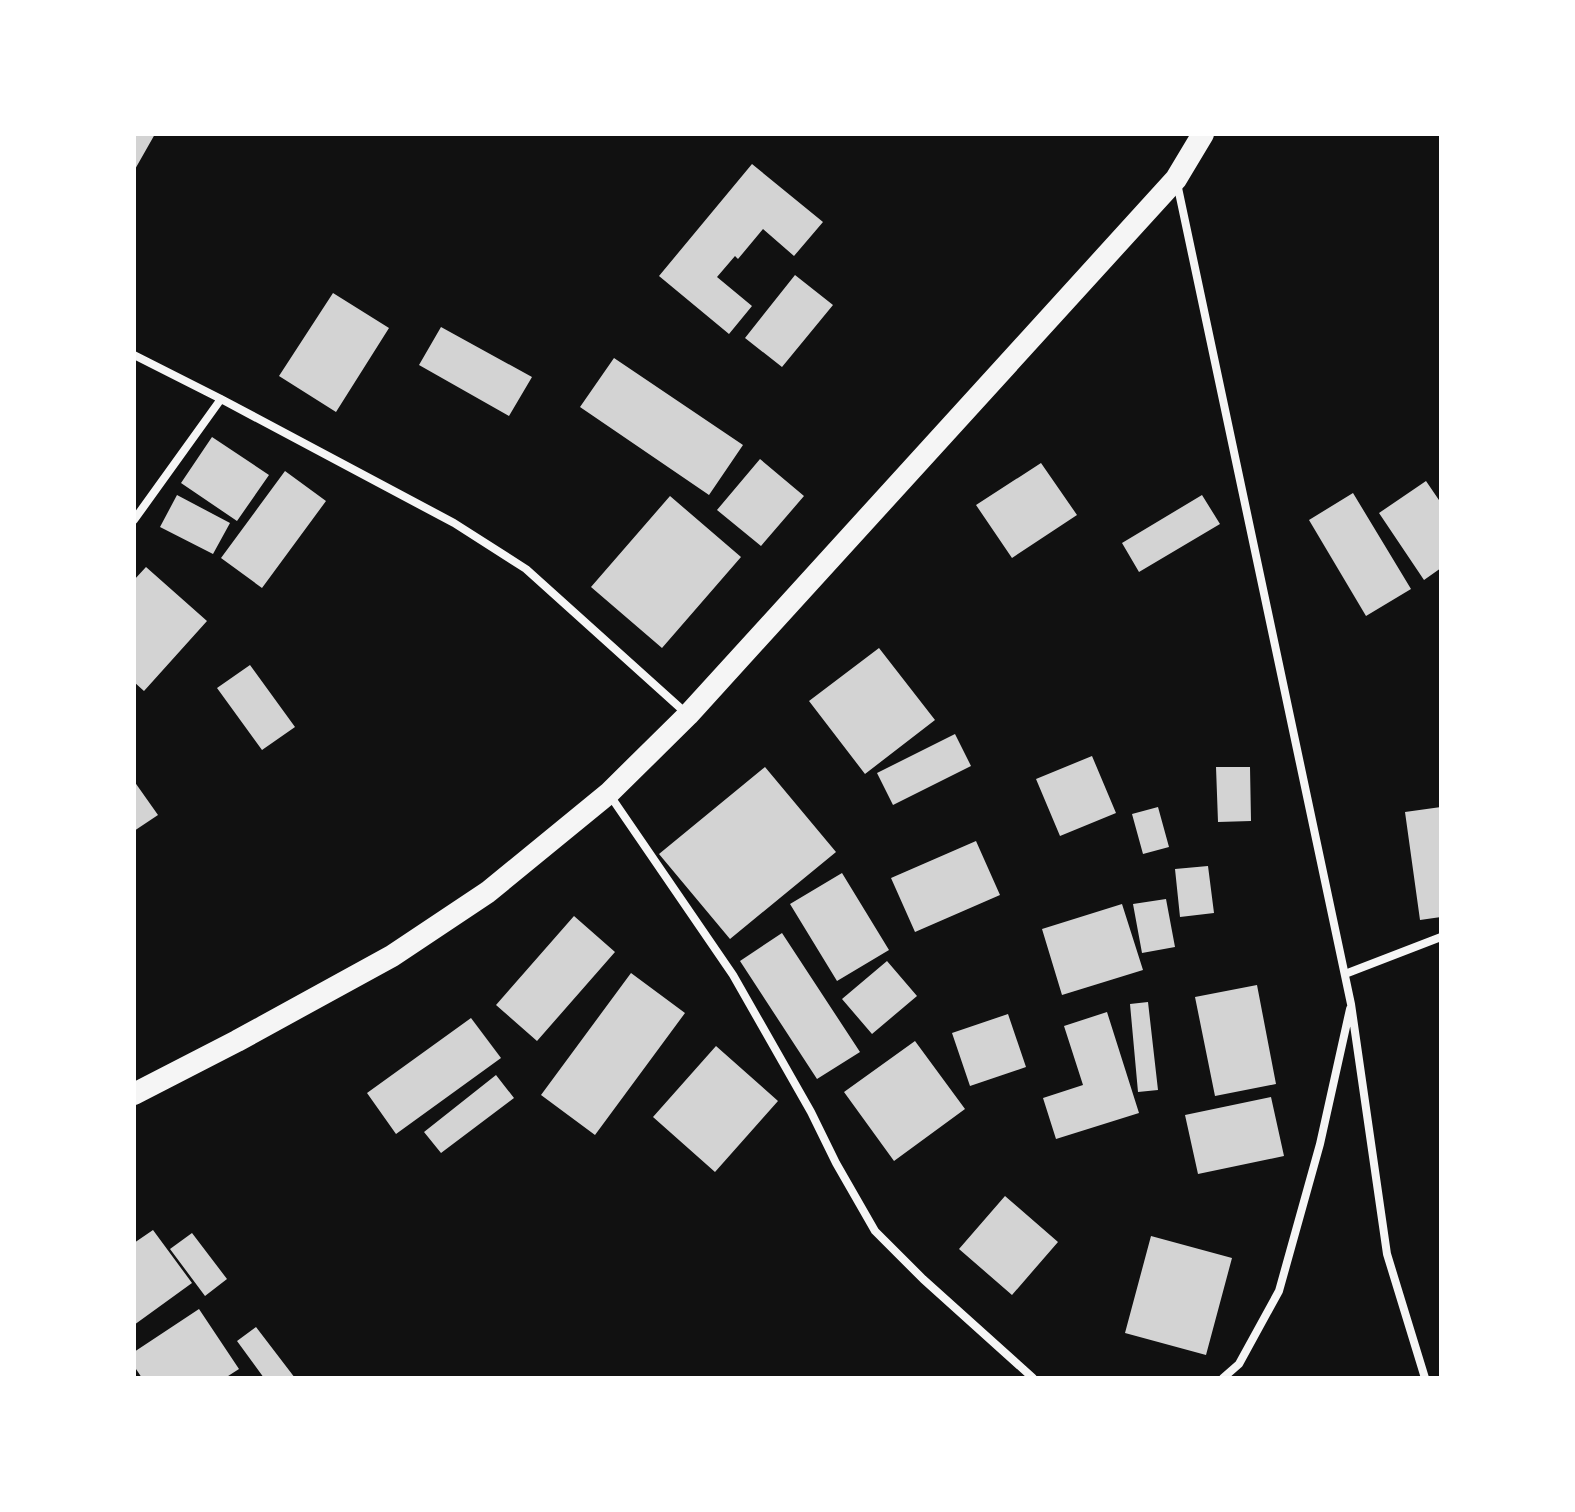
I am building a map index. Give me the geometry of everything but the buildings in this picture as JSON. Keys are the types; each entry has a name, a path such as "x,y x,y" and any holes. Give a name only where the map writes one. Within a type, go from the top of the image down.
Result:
{"highway":[{"path":"134,1094 392,956 488,892 609,793 688,715 1176,179 1203,134"}],"street":[{"path":"1176,179 1351,1004 1387,1254 1425,1378"},
{"path":"134,355 454,523 526,569 688,715"},
{"path":"134,520 221,399"},
{"path":"609,793 733,975 875,1231 923,1279 1033,1378"},
{"path":"1345,974 1441,937"},
{"path":"1223,1378 1239,1364 1279,1291 1320,1144 1351,1004"}]}
